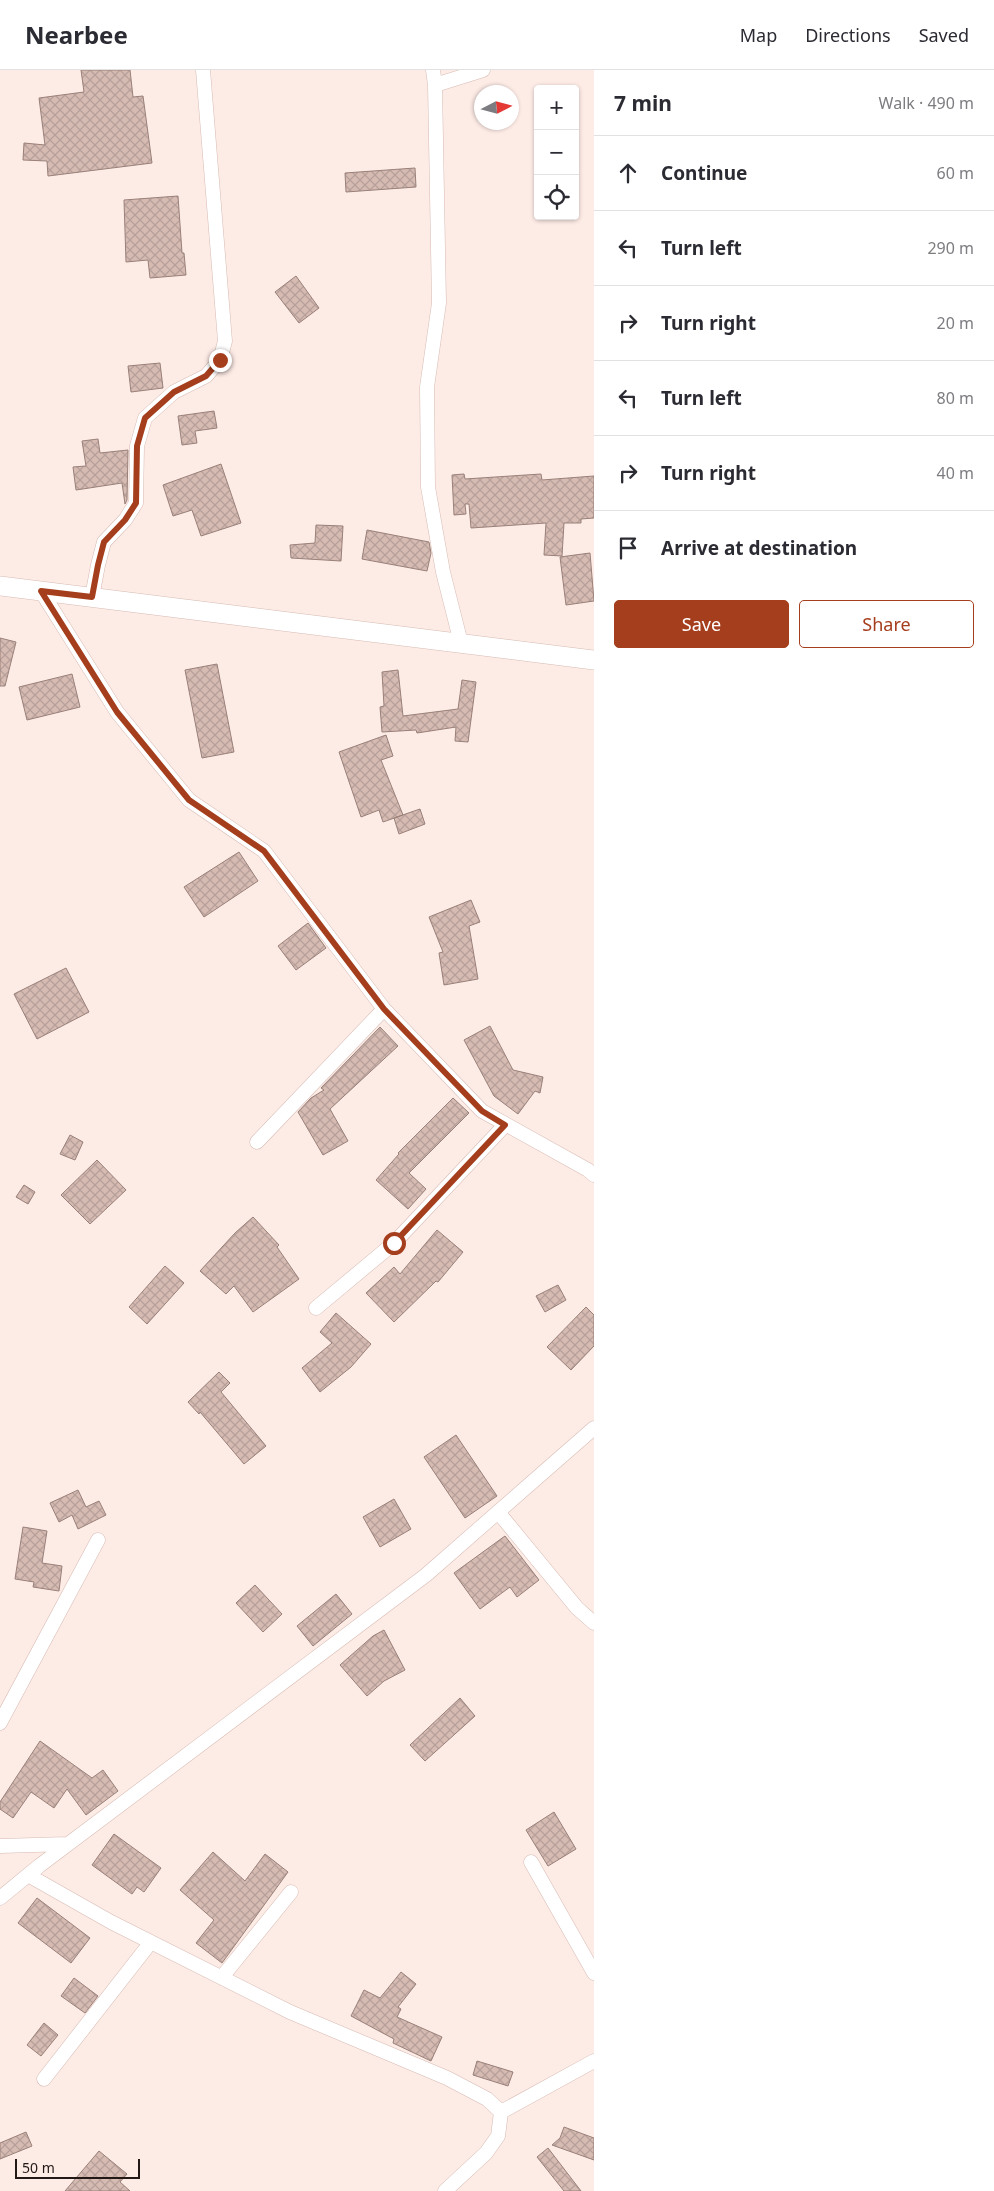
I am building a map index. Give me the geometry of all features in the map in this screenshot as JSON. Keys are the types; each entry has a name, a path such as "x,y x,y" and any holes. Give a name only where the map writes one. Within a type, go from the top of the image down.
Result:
{"main road":[{"path":"0,586 594,660"}],"street":[{"path":"92,597 104,542 125,520 136,503 137,446 145,418 174,392 206,376 220,360 225,340 202,70"},
{"path":"433,70 436,85 439,303 427,387 428,487 444,572 461,643"},
{"path":"436,85 483,70"},
{"path":"41,591 117,712 189,800 264,851 384,1009 482,1111 594,1175"},
{"path":"257,1142 384,1009"},
{"path":"316,1308 394,1243 505,1125"},
{"path":"0,1898 68,1844 426,1574 594,1428"},
{"path":"498,1512 577,1608 594,1623"},
{"path":"0,1723 98,1540"},
{"path":"0,1846 68,1844"},
{"path":"531,1862 594,1973"},
{"path":"28,1875 111,1922 290,2012 447,2078 487,2099 501,2112"},
{"path":"222,1977 291,1892"},
{"path":"44,2079 151,1942"},
{"path":"501,2112 594,2061"},
{"path":"445,2191 486,2153 498,2136 501,2112"}],"building":[{"path":"81,70 130,70 133,97 143,96 152,163 48,176 47,161 23,160 24,143 45,145 39,98 84,92"},
{"path":"415,168 416,187 346,192 345,173"},
{"path":"178,196 182,253 184,253 186,275 150,278 148,260 126,262 124,200"},
{"path":"296,276 319,308 299,323 275,292"},
{"path":"160,363 163,388 131,392 128,366"},
{"path":"214,411 217,428 195,431 197,443 182,445 178,416"},
{"path":"98,439 100,453 128,450 127,500 125,504 122,483 76,490 73,467 86,466 82,441"},
{"path":"221,464 241,523 201,536 192,510 173,516 163,485"},
{"path":"464,474 465,479 541,474 542,480 594,476 594,518 581,519 581,523 564,523 562,556 544,555 546,523 471,528 469,504 465,504 466,514 454,515 452,475"},
{"path":"316,525 343,526 341,561 291,558 290,545 315,543"},
{"path":"367,530 429,542 431,553 427,571 362,559"},
{"path":"590,553 594,601 566,605 560,557"},
{"path":"0,638 16,642 5,686 0,686"},
{"path":"217,664 234,752 202,758 185,670"},
{"path":"398,670 403,716 458,709 462,680 476,682 468,742 455,741 456,727 417,733 416,730 382,732 380,707 384,706 382,672"},
{"path":"72,674 80,707 27,720 19,687"},
{"path":"386,735 393,756 381,760 403,815 383,822 379,810 361,817 339,752"},
{"path":"420,809 425,824 399,834 394,818"},
{"path":"239,852 258,881 204,917 184,887"},
{"path":"471,900 480,922 469,926 478,979 444,985 439,953 443,952 429,917"},
{"path":"308,923 326,948 296,970 278,946"},
{"path":"66,968 89,1012 37,1039 14,994"},
{"path":"490,1026 513,1070 543,1077 540,1093 535,1091 518,1114 494,1096 464,1040"},
{"path":"380,1027 398,1046 330,1109 348,1141 323,1155 298,1112 311,1098 324,1090 321,1088"},
{"path":"453,1098 469,1113 409,1173 426,1189 408,1209 376,1180 398,1153"},
{"path":"70,1135 83,1142 75,1160 60,1154"},
{"path":"97,1160 126,1190 90,1224 61,1195"},
{"path":"24,1185 35,1192 28,1204 16,1197"},
{"path":"253,1217 279,1245 277,1247 299,1279 253,1312 234,1286 226,1294 200,1271 235,1233"},
{"path":"437,1230 463,1252 438,1282 436,1281 394,1322 366,1293 394,1267 400,1274"},
{"path":"165,1266 184,1283 147,1324 129,1307"},
{"path":"558,1285 566,1300 545,1312 536,1296"},
{"path":"586,1307 594,1315 594,1346 571,1370 547,1347"},
{"path":"336,1313 371,1344 351,1367 320,1392 302,1368 332,1343 320,1332"},
{"path":"219,1372 230,1383 221,1392 266,1446 244,1464 200,1412 199,1414 188,1402"},
{"path":"456,1435 497,1496 465,1518 424,1457"},
{"path":"78,1490 86,1507 99,1501 106,1515 78,1529 72,1515 59,1522 50,1503"},
{"path":"394,1499 411,1529 380,1547 363,1517"},
{"path":"23,1527 47,1531 42,1563 62,1566 59,1591 33,1587 34,1582 15,1579"},
{"path":"505,1536 539,1580 517,1597 510,1587 480,1609 454,1573"},
{"path":"255,1585 282,1614 263,1632 236,1603"},
{"path":"336,1594 352,1614 313,1646 297,1626"},
{"path":"384,1630 405,1670 384,1681 367,1696 340,1665 373,1636"},
{"path":"460,1698 475,1716 425,1761 410,1745"},
{"path":"40,1741 92,1778 103,1770 118,1791 86,1815 67,1789 54,1808 31,1792 13,1818 0,1809 0,1802"},
{"path":"554,1812 576,1849 548,1866 526,1830"},
{"path":"114,1834 161,1868 144,1892 137,1887 132,1894 92,1865"},
{"path":"213,1852 245,1881 265,1854 288,1872 222,1963 196,1943 214,1920 180,1890"},
{"path":"37,1898 90,1938 71,1963 18,1923"},
{"path":"401,1972 416,1984 398,2007 401,2009 397,2017 442,2037 431,2061 393,2043 394,2039 351,2016 364,1990 380,1998"},
{"path":"74,1978 98,1996 85,2013 61,1996"},
{"path":"44,2023 58,2035 41,2056 27,2045"},
{"path":"477,2061 513,2072 508,2086 473,2075"},
{"path":"564,2127 594,2138 594,2160 552,2145 560,2138"},
{"path":"26,2132 32,2146 0,2159 0,2143"},
{"path":"548,2148 581,2191 564,2191 537,2157"},
{"path":"99,2151 127,2174 120,2182 130,2191 65,2191"}],"route":[{"path":"220,360 206,376 174,392 145,418 137,446 136,503 125,520 104,542 92,597 41,591 117,712 189,800 264,851 322,924 384,1009 482,1111 505,1125 394,1243"}]}
